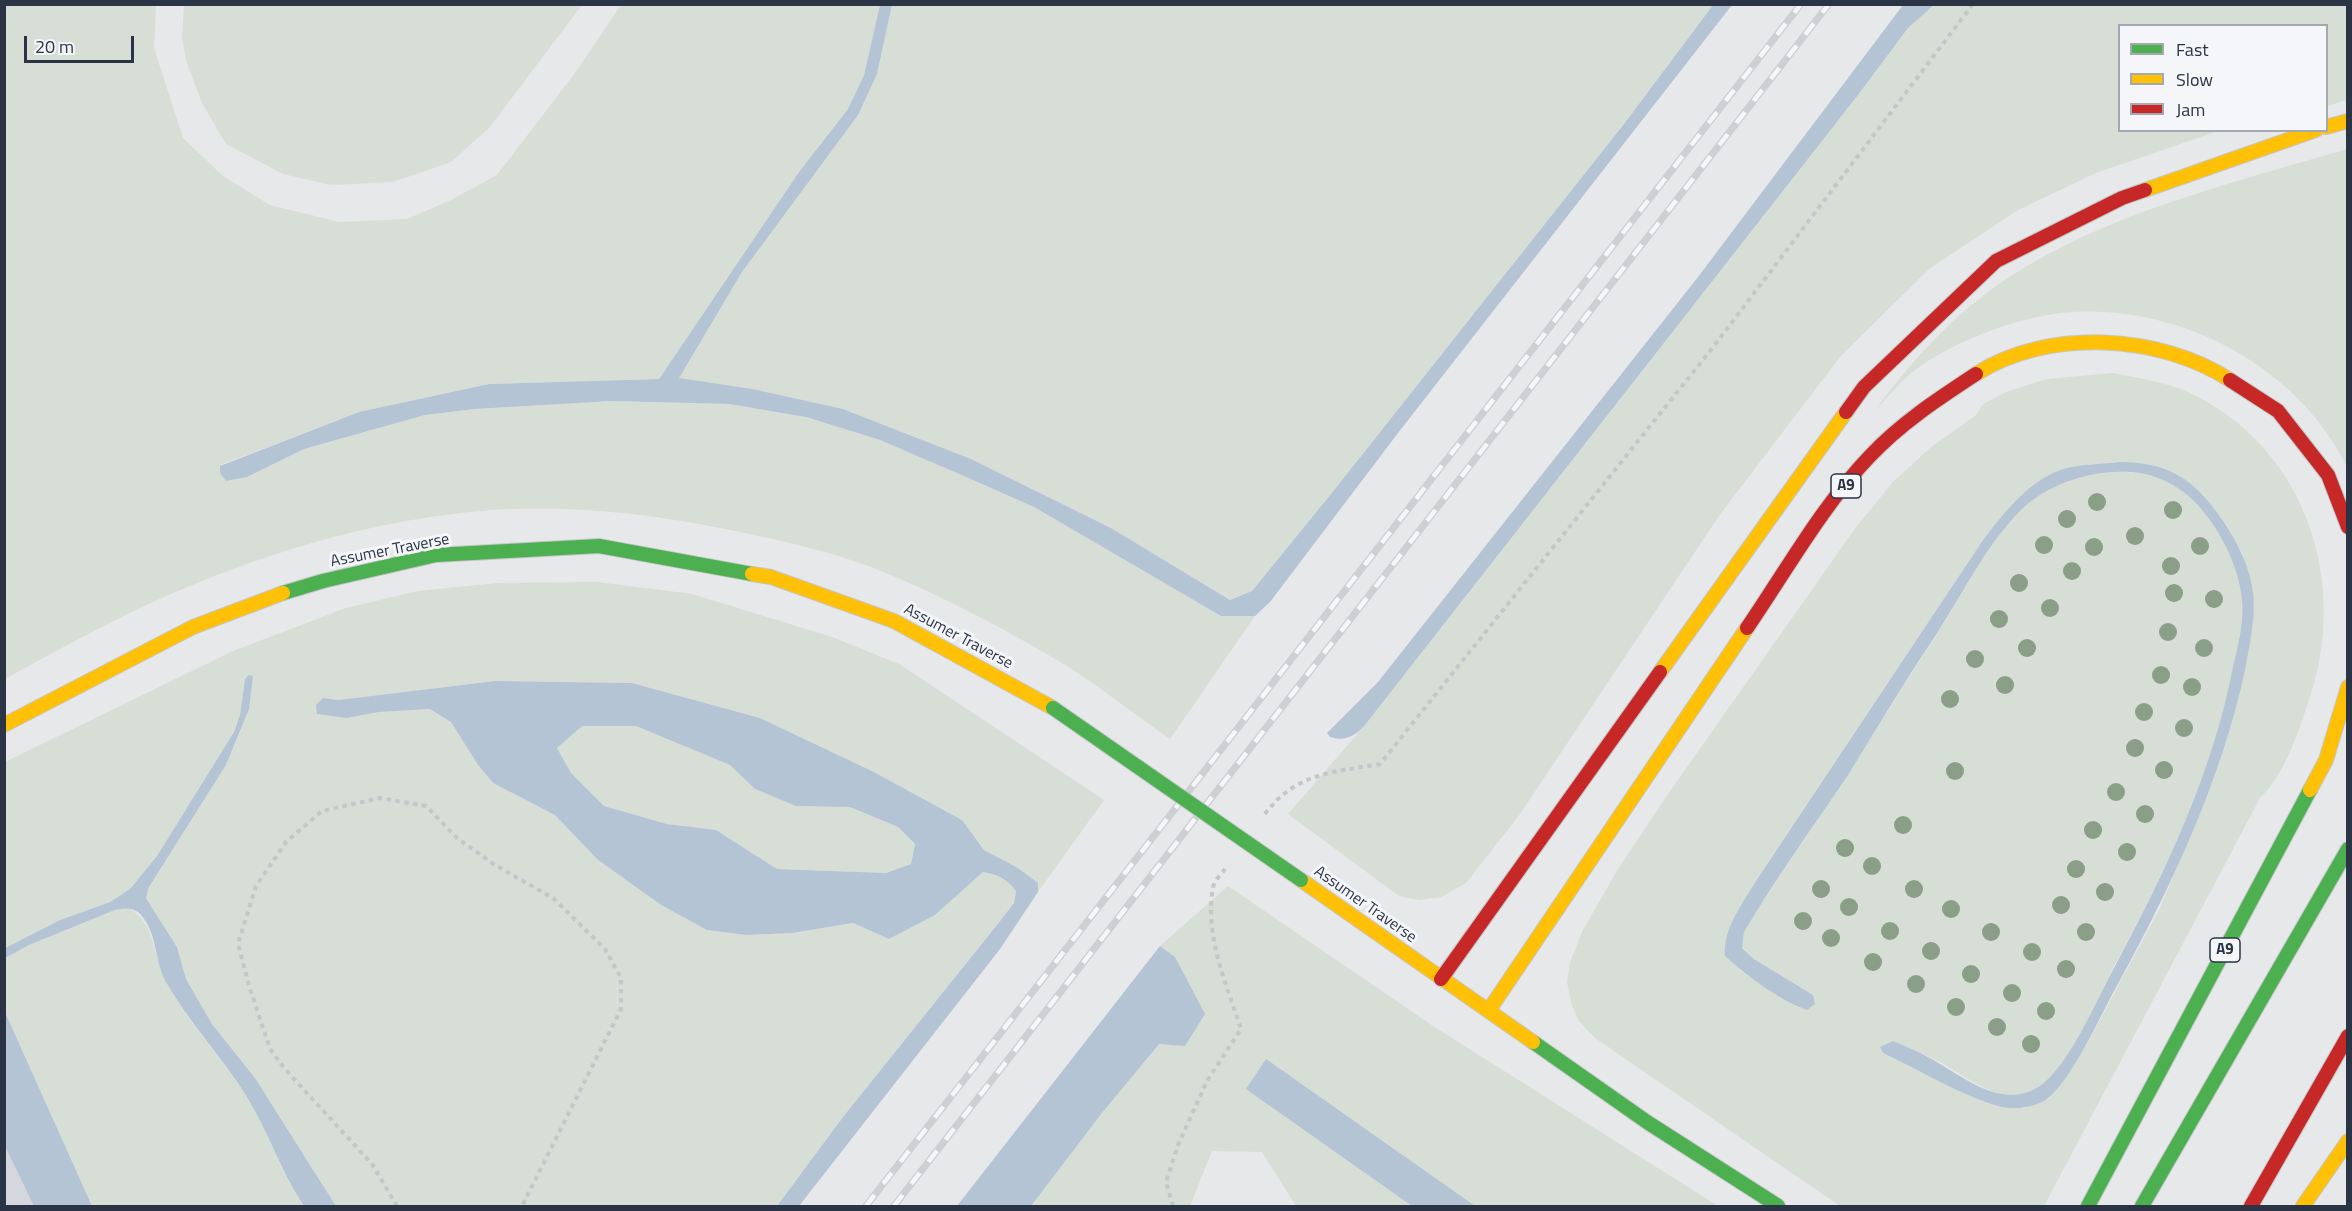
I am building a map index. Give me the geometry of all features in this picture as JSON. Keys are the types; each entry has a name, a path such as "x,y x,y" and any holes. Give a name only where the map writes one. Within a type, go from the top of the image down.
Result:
{"main road":[{"path":"2328,126 2348,121"},
{"name":"A9","path":"1441,979 1864,387 1996,261 2122,198 2310,132"},
{"name":"A9","path":"1489,1010 1825,513 1870,456 1924,408 1995,362 2066,343 2142,344 2206,364 2278,411 2328,475 2348,526"},
{"name":"Assumer Traverse","path":"4,725 194,627 254,602 323,581 436,555 599,546 771,577 883,617 1002,678 1053,708 1647,1122 1778,1206"},
{"name":"A9","path":"2088,1206 2326,760 2348,687"},
{"path":"2142,1206 2348,849"},
{"path":"2251,1206 2348,1036"},
{"path":"2303,1206 2348,1141"}],"path":[{"path":"1262,819 1275,800 1313,776 1380,764 1707,356 1973,4"},
{"path":"397,1206 372,1164 284,1068 270,1049 238,944 256,886 286,842 322,811 380,798 426,806 457,837 485,858 553,898 605,949 621,978 621,1009 522,1206"},
{"path":"1173,1206 1166,1182 1178,1145 1207,1081 1241,1029 1217,955 1212,918 1213,886 1227,867"}],"shaded area":[{"path":"184,4 582,5 489,128 451,162 393,182 331,185 283,174 226,144 202,103 186,61 182,37"},
{"path":"5,5 156,5 154,48 183,138 223,176 270,205 339,222 407,219 451,200 497,175 575,73 621,5 880,5 864,75 848,109 799,172 659,379 489,384 359,412 220,465 247,477 304,449 425,415 475,409 612,401 729,404 806,417 880,440 1034,507 1221,616 1255,616 1170,739 1076,672 1023,640 942,598 858,562 770,538 665,518 573,509 512,509 444,515 370,528 260,559 143,607 5,679"},
{"path":"892,5 1713,5 1624,124 1335,489 1252,591 1230,600 1111,528 971,459 843,409 678,378 742,272 796,198 877,74"},
{"path":"1934,5 2347,5 2347,100 2328,106 2328,24 2118,24 2118,132 2215,132 2096,173 2018,210 1929,269 1840,357 1721,513 1520,814 1466,883 1441,897 1419,900 1399,896 1288,814 1365,725 1908,28"},
{"path":"2347,149 2347,467 2325,430 2297,398 2264,370 2228,347 2188,329 2146,318 2104,312 2061,313 1988,331 1953,347 1916,369 1876,409 1905,372 1953,321 1989,291 2046,255 2129,217 2217,187"},
{"path":"2113,373 2170,386 2188,392 2229,417 2263,448 2290,484 2309,525 2320,569 2324,614 2319,660 2303,718 2283,767 2260,798 2044,1206 1840,1206 1595,1038 1579,1021 1571,1003 1567,982 1570,962 1583,930 1618,869 1668,794 1854,530 1892,483 1930,448 1976,415 1983,404 2006,392 2047,379","holes":["2120,462 2190,483 2231,533 2243,555 2252,587 2249,649 2226,742 2211,786 2160,908 2086,1046 2026,1108 1989,1102 1953,1088 1883,1053 1880,1047 1925,1055 1979,1085 2007,1095 2021,1094 2036,1089 2048,1080 2070,1052 2151,896 2185,822 2213,745 2234,666 2242,615 2242,598 2238,578 2227,548 2217,530 2190,497 2165,480 2145,474 2113,472 2080,477 2065,482 2036,497 2024,507 1987,552 1944,623 1744,932 1742,947 1754,959 1813,995 1725,944 1756,881 1983,540 2018,498 2050,474 2063,469 2092,464"]},
{"path":"597,582 692,594 832,637 899,664 1104,800 1038,892 1038,883 1018,868 984,850 962,820 874,772 760,718 632,683 495,681 338,700 323,698 347,718 379,712 430,709 451,722 478,765 493,783 555,815 598,860 661,905 707,930 746,935 793,933 853,923 889,939 935,915 983,872 1001,878 1013,887 1016,891 1014,903 843,1117 777,1206 336,1206 255,1078 212,1024 186,979 177,947 146,898 149,887 226,765 240,732 253,676 245,679 240,715 234,732 157,856 130,889 110,902 60,920 5,948 5,762 233,651 346,608 418,591 498,583"},
{"path":"581,726 636,726 731,765 755,789 796,806 850,807 898,827 915,844 911,864 886,873 777,869 716,830 667,824 604,806 571,773 557,748"},
{"path":"1228,886 1433,1026 1718,1206 1296,1206 1262,1152 1212,1151 1190,1206 1031,1206 1159,1043 1185,1046 1175,957 1160,946"},
{"path":"127,907 144,922 174,996 247,1097 288,1180 304,1206 92,1206 5,1012 4,958 29,945"},
{"path":"5,1077 70,1206 5,1206"}],"water":[{"path":"880,5 892,5 877,74 858,115 742,272 679,378 752,389 843,409 971,459 1111,528 1230,600 1252,591 1335,489 1624,124 1713,5 1732,5 1398,433 1270,602 1255,616 1221,616 1034,507 880,440 806,417 729,404 612,401 475,409 425,415 304,449 247,477 226,481 220,473 220,466 359,412 489,384 659,379 799,172 848,109 864,75"},
{"path":"1903,5 1934,5 1908,28 1365,725 1349,737 1340,739 1330,737 1327,733 1378,682 1698,277"},
{"path":"2120,462 2151,465 2176,474 2198,490 2224,522 2243,557 2252,586 2253,617 2249,650 2235,711 2209,791 2176,869 2139,945 2084,1048 2062,1083 2051,1096 2040,1103 2008,1108 1980,1100 1946,1085 1883,1053 1880,1047 1893,1041 1928,1057 1977,1086 1990,1091 2017,1095 2031,1091 2044,1083 2056,1071 2089,1018 2169,859 2200,784 2224,707 2240,634 2241,590 2228,550 2198,505 2172,485 2152,476 2125,472 2093,474 2061,484 2046,491 2021,510 1984,556 1848,775 1744,932 1742,948 1754,959 1813,995 1815,1004 1807,1010 1774,994 1725,956 1725,946 1734,917 1756,881 1983,540 2000,519 2028,489 2050,474 2077,466"},
{"path":"249,675 253,676 249,709 226,765 149,887 146,898 177,947 186,979 212,1024 255,1078 336,1206 304,1206 288,1180 247,1097 166,982 150,930 135,910 115,910 29,945 5,958 5,948 60,920 110,902 130,889 157,856 234,732 240,715 245,679"},
{"path":"495,681 632,683 760,718 874,772 962,820 984,850 1018,868 1038,883 1038,892 1000,949 799,1206 777,1206 843,1117 1014,903 1016,891 1013,887 993,874 983,872 935,915 889,939 853,923 793,933 746,935 707,930 661,905 598,860 555,815 493,783 478,765 451,722 430,709 379,712 347,718 317,714 316,705 323,698 338,700","holes":["582,726 636,726 730,765 755,789 796,806 850,807 898,827 915,844 911,864 886,873 777,869 716,830 667,824 604,806 571,773 557,748"]},
{"path":"1160,946 1175,957 1205,1014 1185,1046 1159,1044 1102,1113 1031,1206 957,1206"},
{"path":"4,1012 92,1206 34,1206 5,1146"},
{"path":"1266,1059 1475,1206 1412,1206 1246,1089"}],"railway":[{"path":"866,1206 1801,4"},
{"path":"894,1206 1829,4"}],"traffic: fast":[{"path":"283,593 323,581 436,555 599,546 752,574"},
{"path":"1053,708 1301,880"},
{"path":"2088,1206 2310,790"},
{"path":"2142,1206 2348,849"},
{"path":"1533,1042 1647,1122 1778,1206"}],"traffic: slow":[{"path":"2328,126 2348,121"},
{"path":"2145,190 2310,132"},
{"path":"1976,374 2005,359 2036,349 2103,342 2170,353 2202,365 2230,380"},
{"path":"1660,672 1846,412"},
{"path":"752,574 771,577 894,621 1053,708"},
{"path":"4,725 193,627 283,593"},
{"path":"1489,1010 1747,628"},
{"path":"2310,790 2326,760 2348,687"},
{"path":"1301,880 1533,1042"},
{"path":"2303,1206 2348,1141"}],"traffic: jam":[{"path":"1846,412 1864,387 1996,261 2122,198 2145,190"},
{"path":"1747,628 1820,517 1870,456 1907,422 1976,374"},
{"path":"2230,380 2278,411 2328,475 2348,527"},
{"path":"1441,979 1660,672"},
{"path":"2251,1206 2348,1036"}]}
